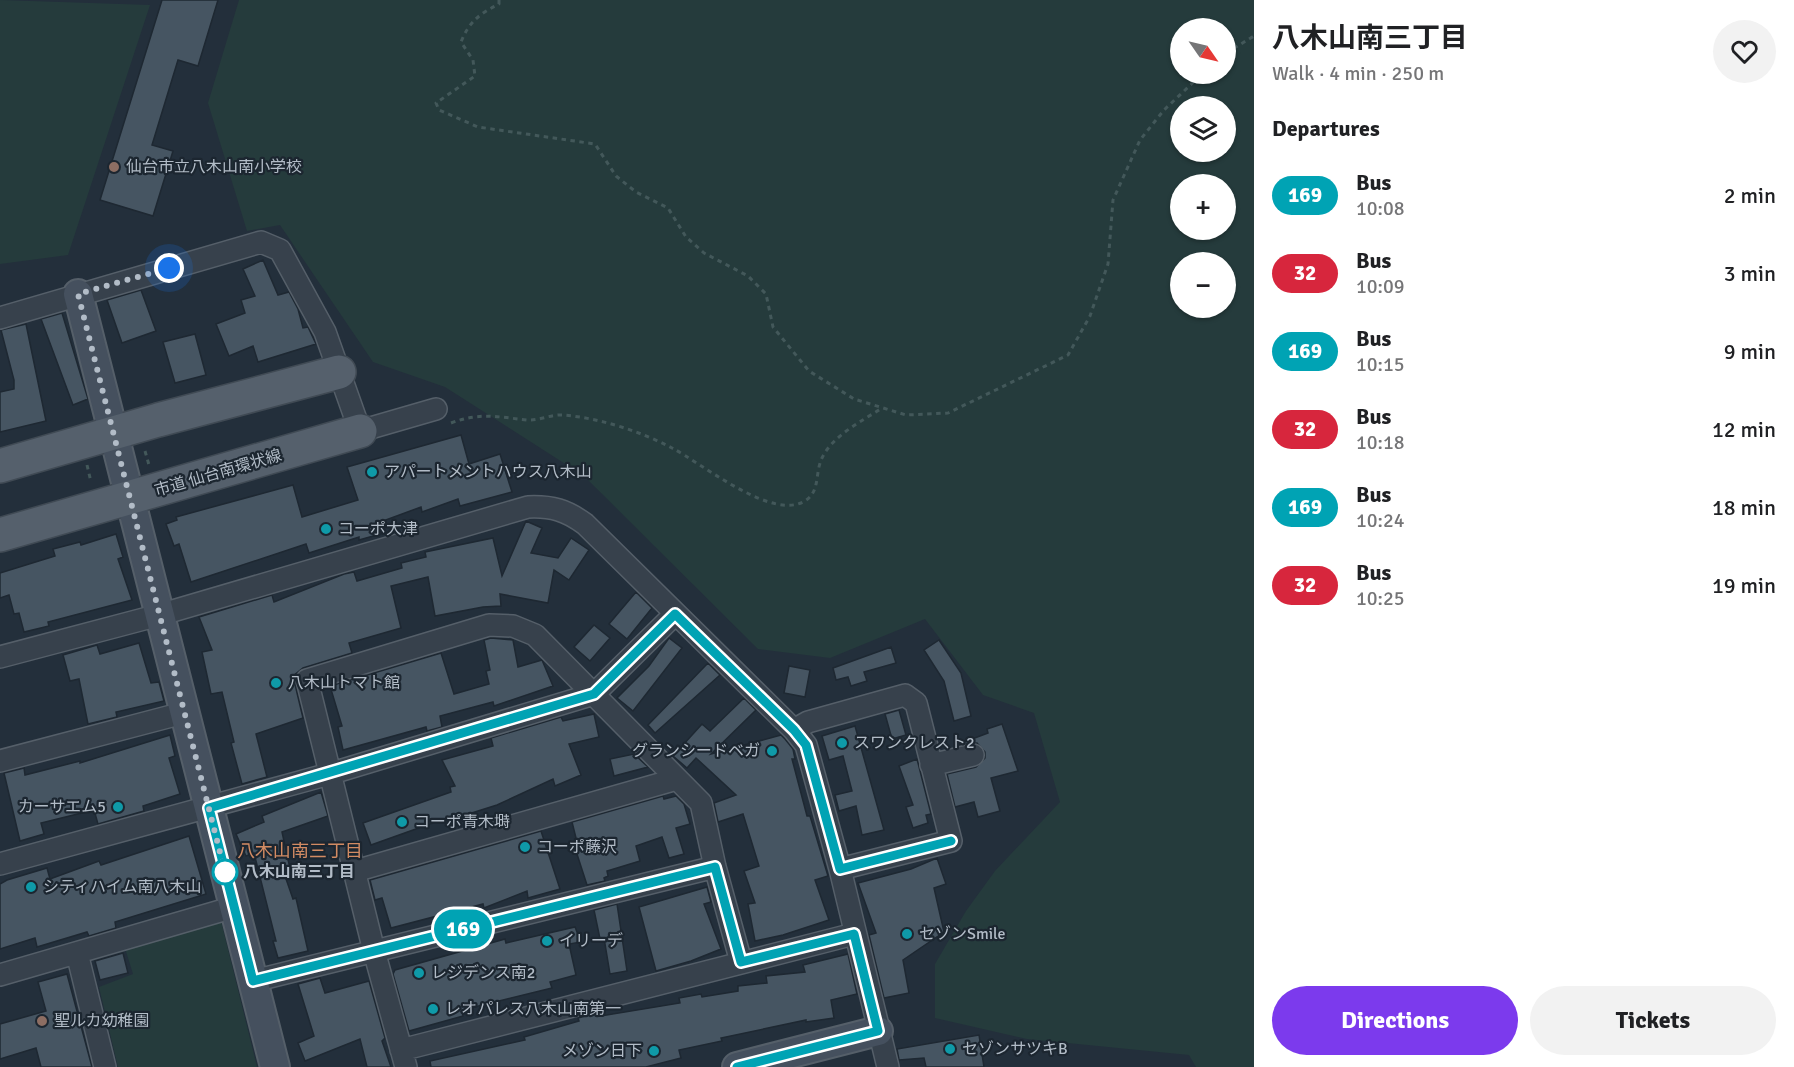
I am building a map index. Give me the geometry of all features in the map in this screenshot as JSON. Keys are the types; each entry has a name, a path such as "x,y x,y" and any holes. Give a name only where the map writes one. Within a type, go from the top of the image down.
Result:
{"main road":[{"path":"0,466 339,372"},
{"name":"市道 仙台南環状線","path":"0,535 360,431"}],"street":[{"path":"0,318 261,242 280,250 325,332 360,431"},
{"path":"78,294 112,434 143,495 159,615 275,1067"},
{"name":"市道 仙台南環状線","path":"360,431 440,418"},
{"path":"0,657 159,615 528,507 549,506 565,510 585,524 794,730 806,745 840,869 888,1067"},
{"path":"0,864 329,774 594,694 675,614"},
{"path":"741,962 700,804 535,635 513,626 489,625 307,680 329,774 403,1058 741,962 854,934"},
{"path":"794,730 808,723 905,695 915,703 951,841 840,869"},
{"path":"0,761 183,713"},
{"path":"932,765 973,755"},
{"path":"355,871 677,779"},
{"path":"253,981 715,867"},
{"path":"0,975 234,907"},
{"path":"76,953 105,1067"},
{"path":"737,1067 878,1031"}],"path":[{"path":"500,0 499,4 479,15 468,25 461,42 473,60 475,76 436,103 439,110 478,127 595,144 616,176 636,192 668,208 686,237 704,253 748,276 766,294 772,327 809,371 854,399 906,415 948,413 1068,355 1090,316 1108,264 1113,200 1140,140 1164,110 1191,84"},
{"path":"1236,47 1254,36"},
{"path":"440,418 500,415 529,420 562,415 619,426 671,448 725,483 768,501 797,505 812,497 818,485 817,467 827,448 882,408"},
{"path":"112,434 143,495"},
{"path":"96,509 112,434"}],"green space":[{"path":"0,0 150,5 68,255 0,264"},
{"path":"239,0 1254,0 1254,1067 1196,1067 1189,1055 1027,1039 935,1018 935,964 966,911 995,871 1060,802 1034,713 983,695 925,619 830,658 758,649 584,476 445,387 373,362 280,225 247,231 208,103"},
{"path":"221,921 257,1067 118,1067 99,987 133,974 125,948"}],"building":[{"path":"162,0 218,0 198,66 178,60 152,145 173,151 153,216 100,200"},
{"path":"263,260 278,295 289,292 298,309 303,328 308,327 316,344 258,362 253,346 229,356 216,324 245,313 241,300 255,296 243,269"},
{"path":"141,290 156,331 122,343 107,300"},
{"path":"62,313 88,399 73,405 41,319"},
{"path":"26,324 46,421 0,432 0,392 14,389 14,380 1,330"},
{"path":"195,334 206,375 175,383 163,342"},
{"path":"461,435 469,464 500,454 512,492 460,506 458,499 422,512 421,507 383,521 384,533 359,540 359,537 309,553 306,544 191,582 179,544 174,546 166,524 177,520 176,517 293,485 302,517 358,500 347,467"},
{"path":"526,521 542,528 531,553 558,558 571,538 589,550 569,580 554,570 548,603 500,594 501,606 435,616 428,577 391,586 401,628 349,643 352,653 303,668 293,676 303,718 256,734 267,777 242,784 231,743 234,742 222,692 211,694 202,652 212,650 199,617 272,595 274,602 344,574 354,572 357,581 402,568 401,563 426,557 425,552 493,538 502,576"},
{"path":"116,534 123,557 118,559 132,600 48,622 49,626 24,632 19,613 14,614 9,595 0,598 0,573 55,556 53,549 80,542 81,545"},
{"path":"636,592 652,608 627,639 609,624"},
{"path":"594,625 610,638 590,661 574,647"},
{"path":"491,638 513,640 518,667 542,660 553,686 494,706 493,702 440,716 442,727 427,731 426,727 343,750 338,727 342,726 330,686 441,653 454,694 489,684 486,671 490,670 484,640"},
{"path":"669,638 682,648 633,711 617,698 649,666"},
{"path":"939,640 961,673 971,716 954,721 944,681 924,650"},
{"path":"139,643 151,683 159,682 164,701 116,712 117,717 88,724 79,679 70,681 63,655 97,645 100,654"},
{"path":"891,647 896,663 864,672 867,681 851,686 848,677 836,680 833,668"},
{"path":"708,663 720,675 655,733 648,725"},
{"path":"789,666 810,670 805,697 784,693"},
{"path":"744,698 756,710 711,754 781,735 785,739 793,749 795,759 792,759 807,816 810,816 828,876 815,880 829,920 783,935 755,941 748,904 755,903 744,871 759,866 743,814 718,822 714,803 736,795 696,758 687,768 673,756 702,724 710,731"},
{"path":"899,710 906,735 892,739 885,714"},
{"path":"594,714 599,737 569,744 581,775 555,786 553,779 497,805 459,817 458,814 371,845 363,823 451,792 450,787 455,786 442,760 493,746 491,738 561,717 563,721"},
{"path":"1002,724 1018,771 991,778 1000,811 978,817 974,802 955,807 947,774 976,767 985,758 985,752 977,743 956,745 988,733 987,729"},
{"path":"855,726 884,830 862,835 856,806 839,811 835,795 852,791 843,756 829,760 822,736"},
{"path":"170,735 175,756 169,758 180,794 143,806 144,811 98,824 94,810 41,823 44,834 20,841 4,773 24,768 25,775 80,761 80,763"},
{"path":"634,754 648,767 614,776 610,759"},
{"path":"917,759 931,814 926,815 928,823 913,828 906,807 913,805 899,766"},
{"path":"321,792 328,816 282,832 291,873 285,876 293,899 296,898 308,951 278,958 273,941 276,941 254,853 246,856 236,834 264,822 262,816"},
{"path":"663,796 664,799 676,796 684,804 690,824 676,828 684,854 669,858 662,837 636,846 640,861 607,871 608,876 604,878 605,881 587,885 576,851 579,850 572,822"},
{"path":"541,831 560,889 528,898 527,891 484,908 483,904 391,928 382,898 375,900 370,880"},
{"path":"189,836 206,894 115,922 116,928 89,936 87,932 37,947 35,938 0,949 0,884 47,868 50,879 99,861 101,865"},
{"path":"937,858 946,884 934,888 944,932 903,960 909,993 884,998 869,935 876,933 858,883 911,869"},
{"path":"707,887 711,902 704,904 721,949 656,971 639,907"},
{"path":"617,904 627,971 610,974 604,938 600,939 594,910"},
{"path":"575,927 581,942 569,944 576,975 550,982 552,988 462,1010 463,1016 409,1031 393,974 395,970 505,939 506,943"},
{"path":"123,953 128,973 100,980 95,961"},
{"path":"848,954 857,994 831,1000 834,1018 806,1022 806,1020 721,1038 722,1041 679,1050 681,1058 646,1067 431,1067 430,1061 525,1040 524,1037 579,1021 578,1018 600,1012 601,1016 680,1003 679,998 738,991 738,986 767,983 766,976 805,972 803,965"},
{"name":"聖ルカ幼稚園","path":"67,974 92,1067 41,1067 36,1048 0,1059 0,1024 46,1011 38,982"},
{"path":"320,978 325,993 369,981 385,1038 382,1041 391,1067 367,1067 360,1039 305,1061 298,1043 314,1036 298,984"},
{"path":"979,1035 984,1067 926,1067 924,1058 899,1060 897,1049"}],"bus line":[{"name":"169","path":"737,1067 878,1031 854,934 741,962 715,867 253,981 209,808 594,694 675,614 794,730 806,745 840,869 951,841"}],"place":[{"name":"仙台市立八木山南小学校","path":"114,167"},
{"name":"アパートメントハウス八木山","path":"372,472"},
{"name":"コーポ大津","path":"326,529"},
{"name":"八木山トマト館","path":"276,683"},
{"name":"スワンクレスト2","path":"842,743"},
{"name":"グランシードベガ","path":"772,751"},
{"name":"カーサエム5","path":"118,807"},
{"name":"コーポ青木塒","path":"402,822"},
{"name":"コーポ藤沢","path":"525,847"},
{"name":"八木山南三丁目","path":"225,872"},
{"name":"シティハイム南八木山","path":"31,887"},
{"name":"セゾンSmile","path":"907,934"},
{"name":"イリーデ","path":"547,941"},
{"name":"レジデンス南2","path":"419,973"},
{"name":"レオパレス八木山南第一","path":"433,1009"},
{"name":"聖ルカ幼稚園","path":"42,1021"},
{"name":"セゾンサツキB","path":"950,1049"},
{"name":"メゾン日下","path":"654,1051"}],"district":[{"name":"八木山南三丁目","path":"300,851"}],"route":[{"path":"169,268 78,294 225,872"}]}
